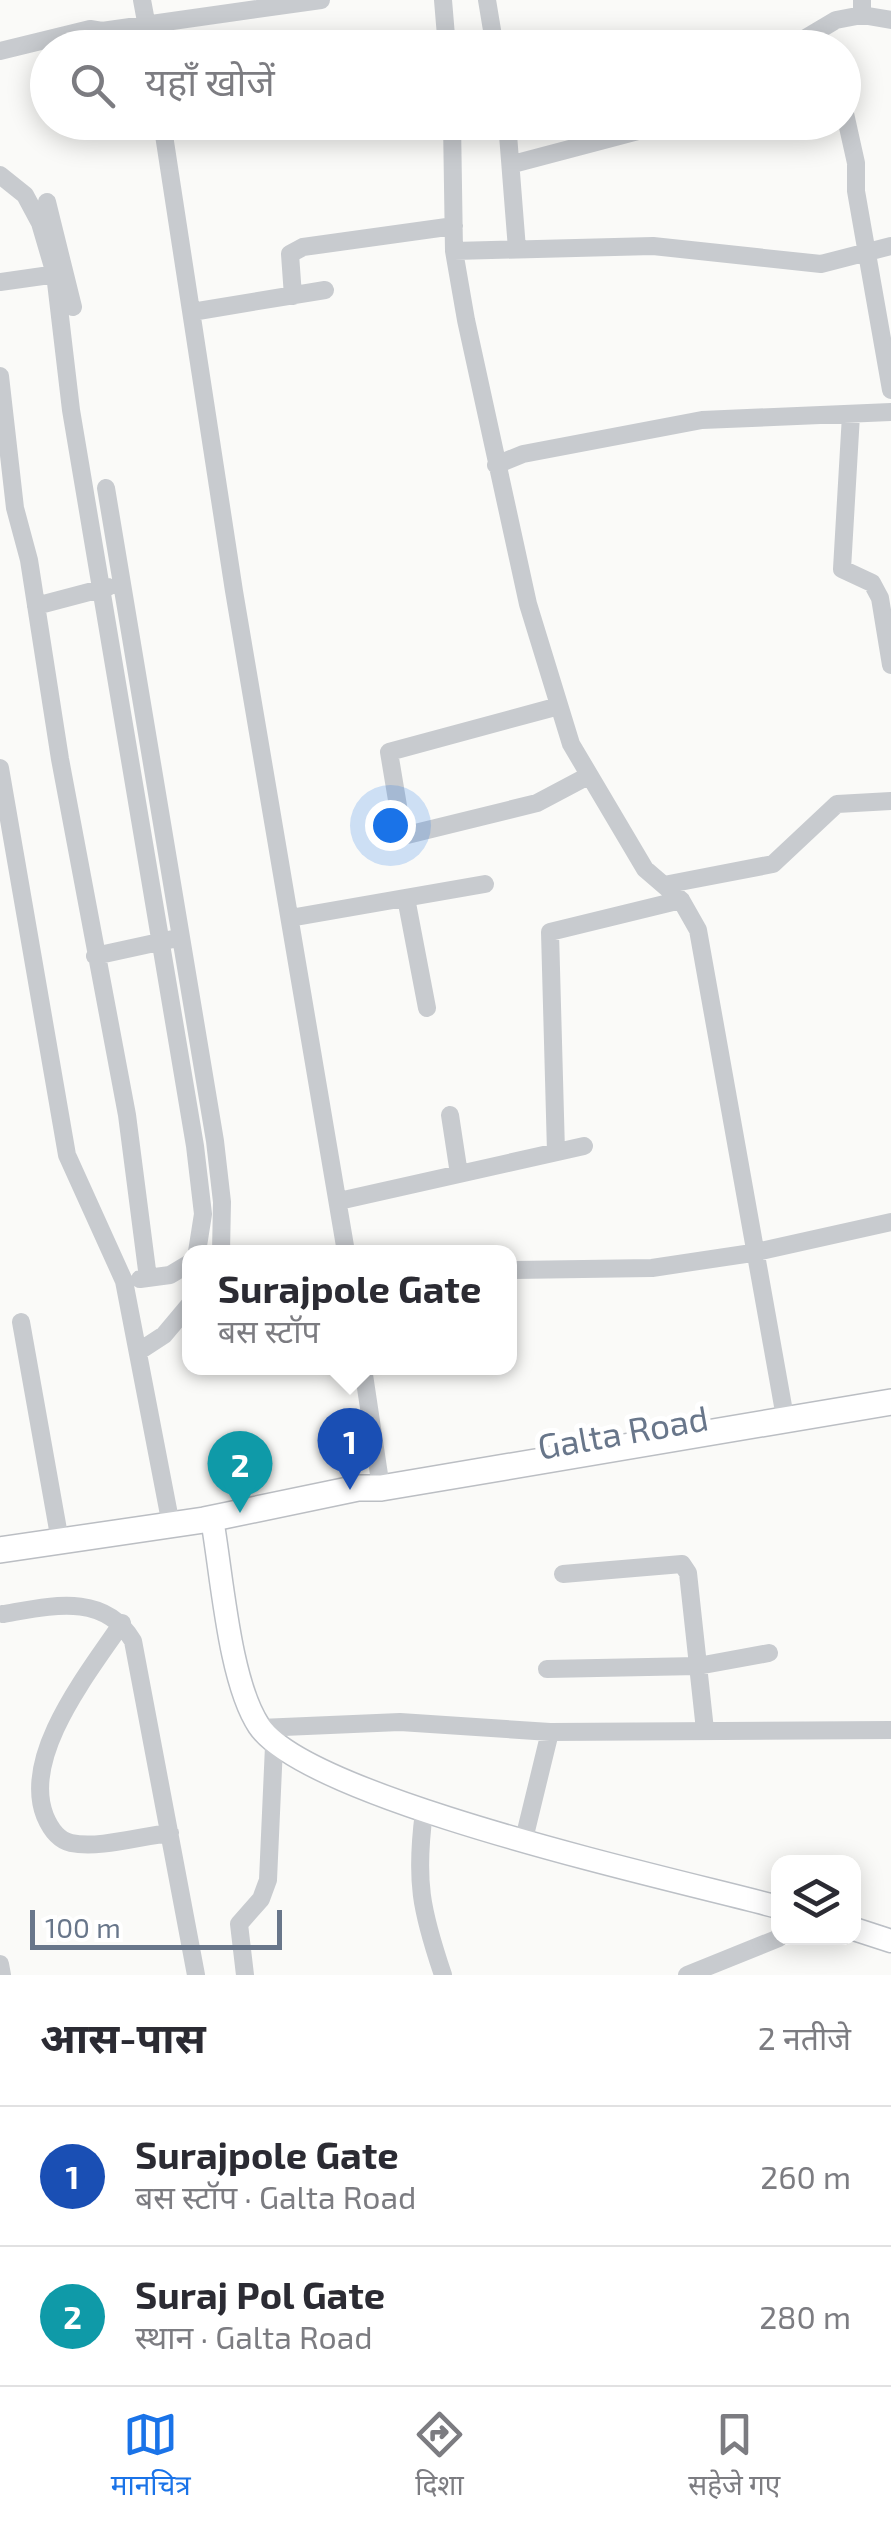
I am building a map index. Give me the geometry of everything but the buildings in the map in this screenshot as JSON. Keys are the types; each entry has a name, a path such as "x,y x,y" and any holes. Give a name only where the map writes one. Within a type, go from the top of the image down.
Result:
{"main road":[{"name":"Galta Road","path":"0,1550 212,1519 373,1484 891,1386"},
{"path":"373,1484 891,1402"}],"street":[{"path":"142,0 148,30"},
{"path":"86,30 321,0"},
{"path":"443,0 446,30"},
{"path":"487,0 492,30"},
{"path":"821,30 862,7 891,20"},
{"path":"0,52 30,44"},
{"path":"165,140 234,591 345,1245"},
{"path":"452,140 454,251 528,604 570,744 646,870 681,900 705,956 723,1091 783,1406"},
{"path":"509,140 517,248"},
{"path":"513,164 604,140"},
{"path":"849,140 891,390"},
{"path":"0,174 25,195 73,308"},
{"path":"48,202 61,273 70,410 112,586 205,1144 222,1202 221,1245"},
{"path":"293,296 290,254 302,247 454,226"},
{"path":"454,251 653,246 821,264 891,246"},
{"path":"0,282 61,273"},
{"path":"192,312 325,290"},
{"path":"0,376 16,508 127,1115 148,1278"},
{"path":"496,465 523,454 702,420 891,412"},
{"path":"850,415 842,569 872,583 880,598 891,664"},
{"path":"106,488 112,586 172,939"},
{"path":"36,606 112,586"},
{"path":"559,706 389,752 403,836 537,803 588,776"},
{"path":"0,768 67,1155 124,1281 171,1525"},
{"path":"664,885 773,864 836,804 891,801"},
{"path":"290,918 485,884"},
{"path":"406,898 426,1008"},
{"path":"556,1152 550,932 681,900"},
{"path":"95,956 172,939"},
{"path":"450,1115 459,1174"},
{"path":"198,1245 205,1144"},
{"path":"339,1200 584,1146"},
{"path":"517,1270 652,1268 752,1253 891,1222"},
{"path":"124,1281 182,1270"},
{"path":"138,1352 164,1335 182,1314"},
{"path":"21,1322 60,1542"},
{"path":"364,1375 373,1484"},
{"path":"212,1519 240,1681 267,1737 268,1880 261,1899 244,1916 238,1935 245,1975"},
{"path":"563,1574 682,1564 688,1572 705,1730"},
{"path":"4,1614 64,1603 86,1606 122,1622 141,1672 196,1975"},
{"path":"122,1622 70,1702 52,1741 40,1772 43,1810 54,1832 75,1844 170,1833"},
{"path":"548,1669 698,1666 769,1653"},
{"path":"267,1737 400,1722 550,1732 891,1730"},
{"path":"524,1838 550,1732"},
{"path":"267,1737 298,1761 424,1812 771,1905"},
{"path":"424,1812 417,1863 420,1902 444,1975"},
{"path":"861,1931 891,1941"},
{"path":"687,1975 771,1941"},
{"path":"0,1964 2,1975"}],"place":[{"name":"Surajpole Gate","path":"350,1490"},
{"name":"Suraj Pol Gate","path":"240,1513"}]}
